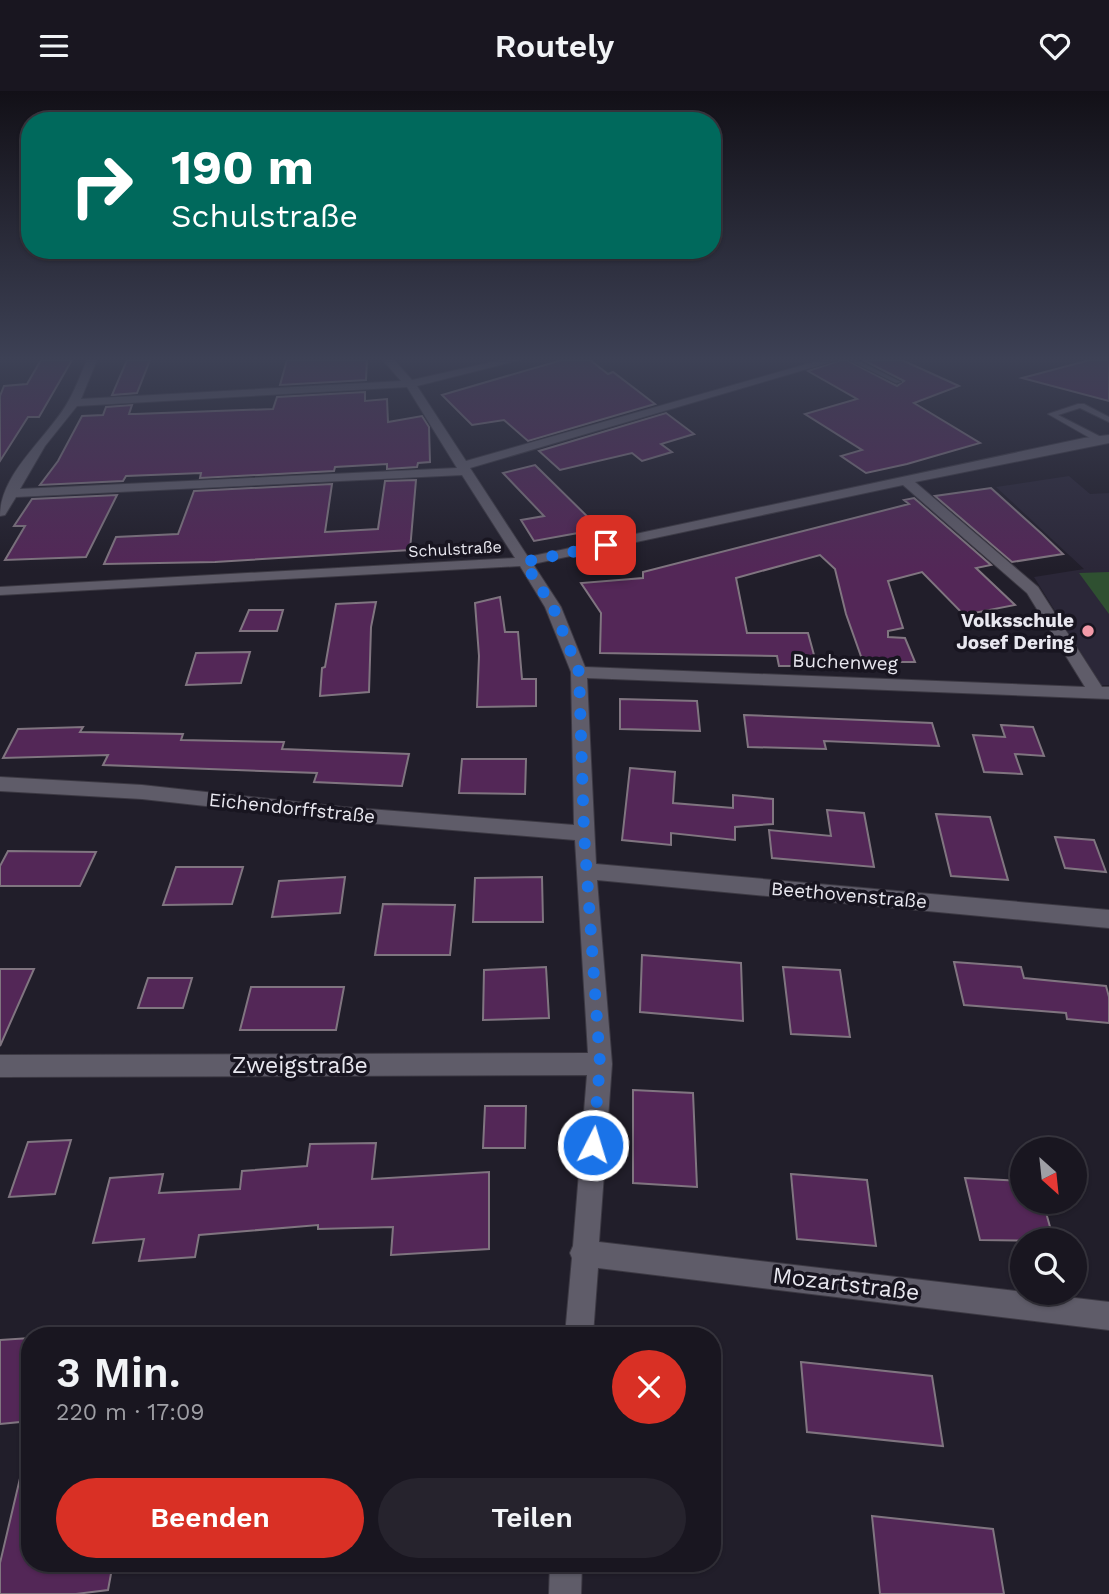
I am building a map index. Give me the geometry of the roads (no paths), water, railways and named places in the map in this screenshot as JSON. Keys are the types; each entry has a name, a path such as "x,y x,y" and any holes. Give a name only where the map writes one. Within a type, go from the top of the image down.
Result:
{"street":[{"path":"0,513 40,445 52,430"},
{"path":"440,430 553,607 579,672 584,833 589,871 600,1064 583,1253 579,1327"},
{"path":"12,493 464,468 593,430"},
{"name":"Schulstraße","path":"0,591 524,562 1104,440"},
{"path":"905,480 1033,590 1103,693"},
{"name":"Buchenweg","path":"579,672 1103,693"},
{"name":"Eichendorffstraße","path":"0,784 142,792 343,814 584,833"},
{"name":"Beethovenstraße","path":"589,871 1109,919"},
{"name":"Zweigstraße","path":"0,1066 600,1064"},
{"name":"Mozartstraße","path":"583,1253 1109,1316"},
{"path":"565,1594 566,1572"}],"lane":[{"path":"1084,430 1104,440"}],"place":[{"name":"Volksschule Josef Dering","path":"1088,631"}]}
